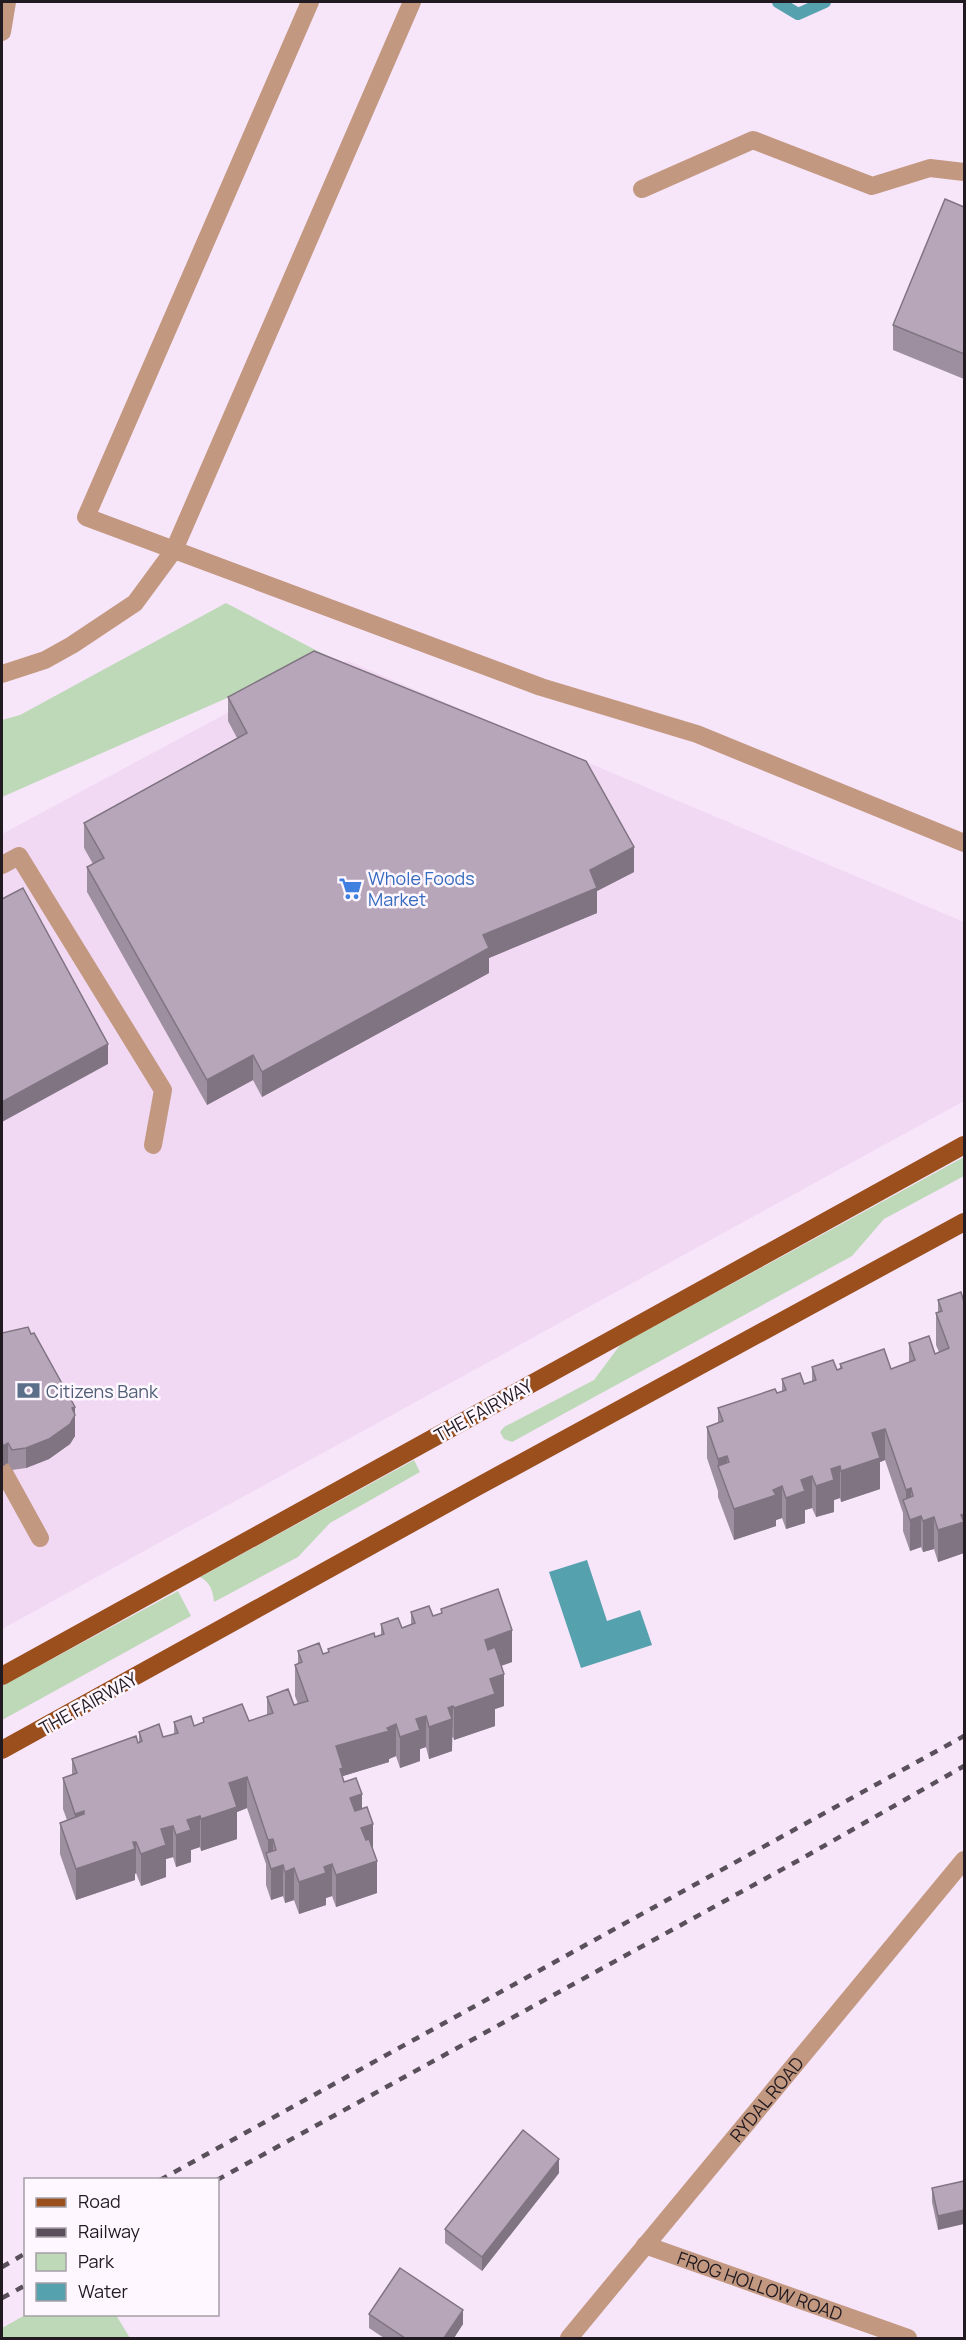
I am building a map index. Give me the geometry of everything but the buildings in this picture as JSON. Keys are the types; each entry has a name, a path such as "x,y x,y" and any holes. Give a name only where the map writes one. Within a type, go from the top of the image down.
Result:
{"main road":[{"name":"THE FAIRWAY","path":"2,1676 964,1145"},
{"name":"THE FAIRWAY","path":"2,1750 487,1481 964,1222"}],"street":[{"path":"2,32 7,2"},
{"path":"310,2 86,517 541,687 697,734 964,843"},
{"path":"2,674 54,655 135,603 174,550 412,2"},
{"path":"642,189 753,140 872,186 930,168 964,172"},
{"path":"2,866 19,856 163,1090 153,1145"},
{"path":"2,1469 40,1538"},
{"name":"RYDAL ROAD","path":"569,2338 964,1860"},
{"name":"FROG HOLLOW ROAD","path":"645,2245 908,2338"}],"shaded area":[{"path":"348,661 964,922 964,1101 2,1629 2,834 309,669"}],"green space":[{"path":"226,603 325,655 2,797 2,720 20,715"},
{"path":"964,1157 964,1176 884,1219 852,1256 512,1442 504,1439 500,1432 504,1427 594,1380 620,1345"},
{"path":"414,1460 420,1472 330,1523 298,1557 214,1602 210,1587 200,1577"},
{"path":"178,1591 191,1616 2,1720 2,1686"},
{"path":"24,2316 117,2316 130,2338 2,2338 2,2328"}],"water":[{"path":"587,1560 607,1621 640,1610 652,1645 581,1668 549,1572"}],"waterway":[{"path":"778,2 798,14 825,2"}],"railway":[{"path":"164,2178 964,1736"},
{"path":"219,2179 801,1859 964,1766"},
{"path":"2,2267 24,2254"},
{"path":"2,2298 24,2286"}],"place":[{"name":"Whole Foods Market","path":"350,888"},
{"name":"Citizens Bank","path":"28,1391"}]}
